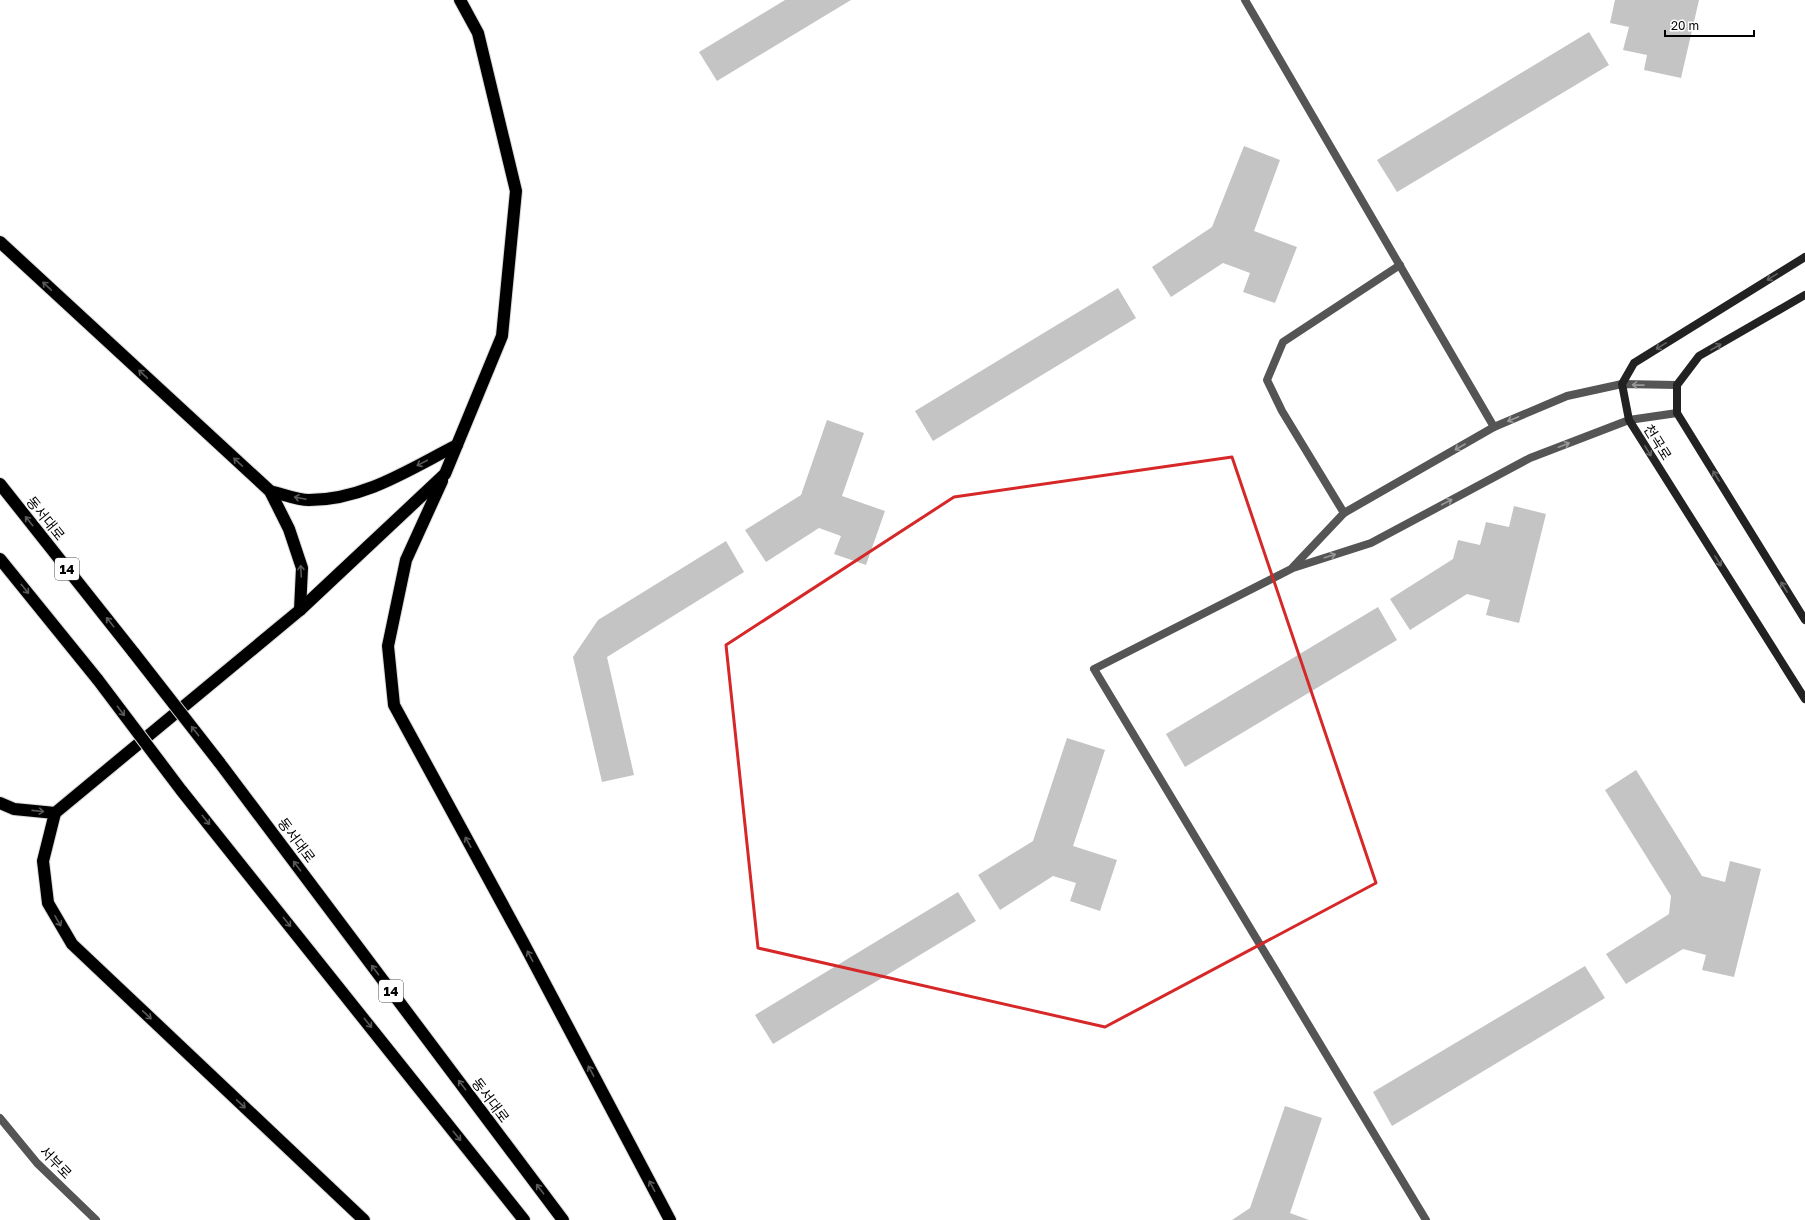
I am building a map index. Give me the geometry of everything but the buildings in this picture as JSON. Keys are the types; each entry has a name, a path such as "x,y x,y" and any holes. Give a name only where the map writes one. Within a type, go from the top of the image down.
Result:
{"highway":[{"path":"460,0 478,33 516,191 502,336 445,474 406,560 388,646 394,705 523,942 670,1220"},
{"path":"0,242 270,491 289,528 302,568 300,610"},
{"path":"270,491 308,500 351,496 393,479 457,445"},
{"path":"364,1220 72,944 48,903 43,860 55,813 300,610 445,474"},
{"name":"동서대로","path":"0,484 219,762 563,1220"},
{"path":"0,559 98,680 181,790 524,1220"},
{"path":"0,804 14,809 55,813"}],"street":[{"path":"1245,0 1494,427"},
{"path":"1622,384 1634,362 1805,257"},
{"path":"1344,513 1282,411 1267,380 1283,342 1400,265"},
{"path":"1805,295 1699,356 1676,385 1677,413 1805,620"},
{"path":"1292,568 1344,513 1494,427 1567,396 1622,384 1676,385"},
{"name":"천곡로","path":"1622,384 1629,420 1805,699"},
{"path":"1426,1220 1094,669 1292,568 1371,543 1530,458 1629,420 1677,413"},
{"name":"서부로","path":"0,1118 37,1163 96,1220"}],"highlighted area":[{"path":"1232,457 1376,883 1105,1027 758,948 726,645 954,497"}]}
